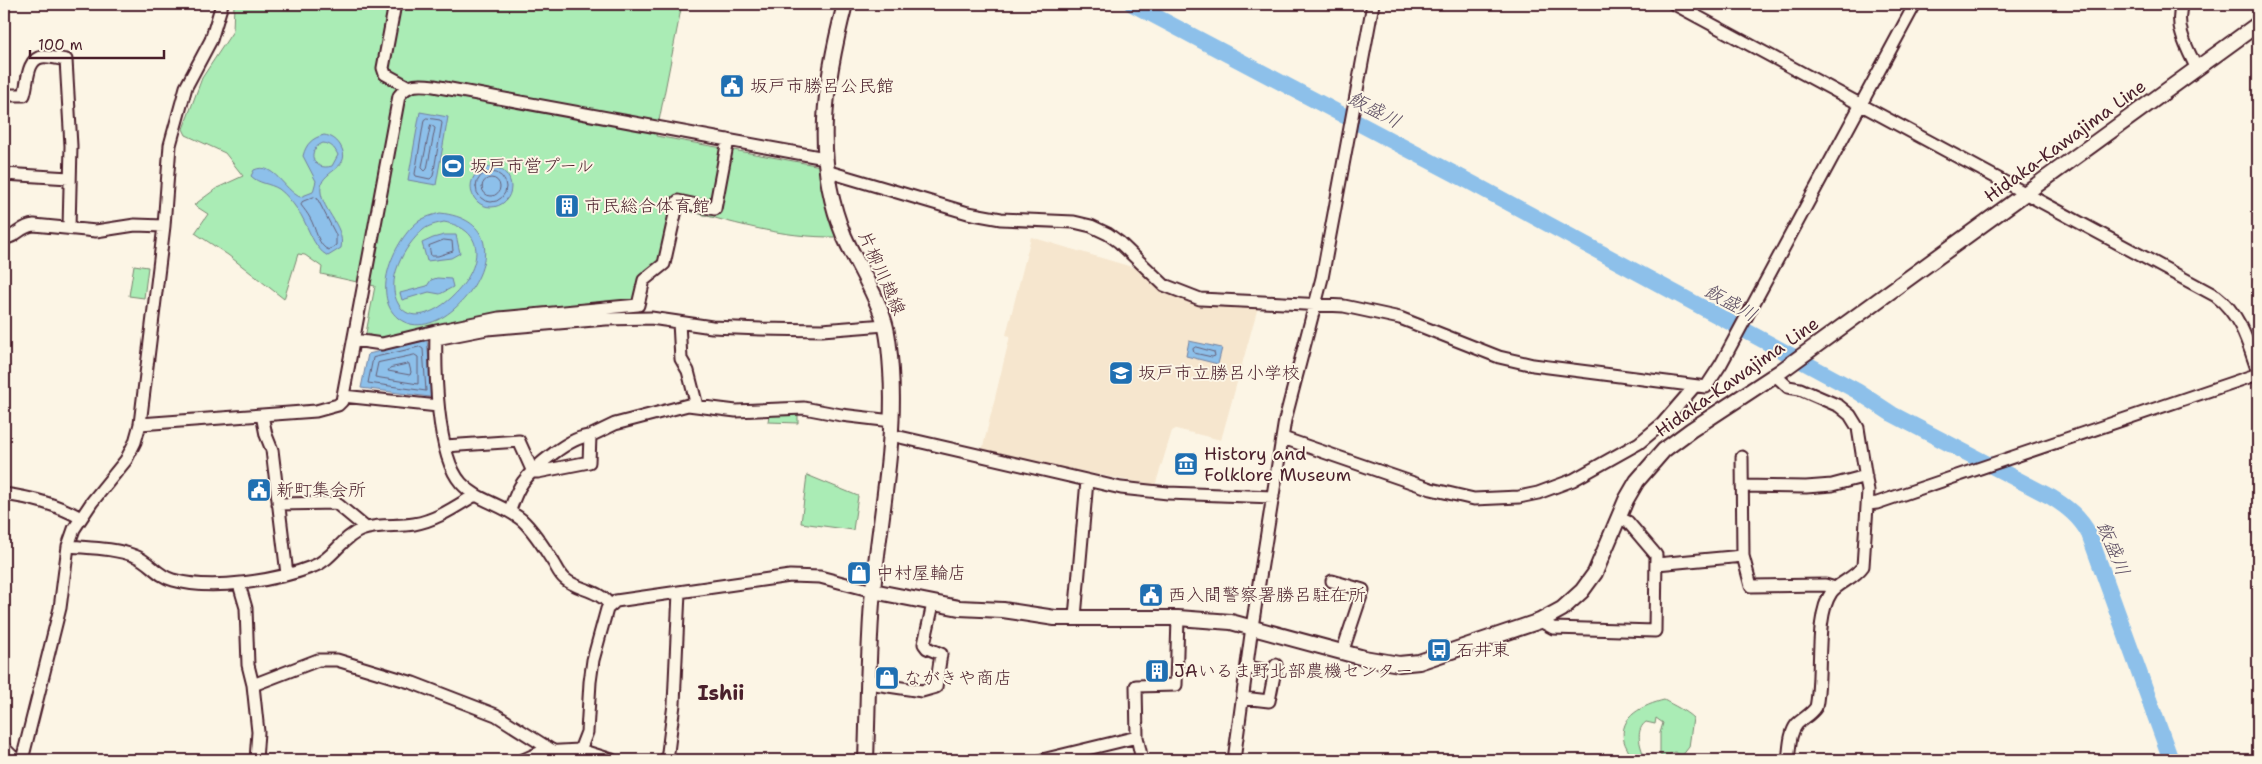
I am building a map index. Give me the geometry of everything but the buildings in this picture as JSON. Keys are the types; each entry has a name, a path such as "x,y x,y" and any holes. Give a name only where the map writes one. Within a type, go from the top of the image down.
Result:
{"main road":[{"name":"片柳川越線","path":"845,4 836,38 824,108 825,164 834,206 844,236 880,309 885,325 892,370 891,436 873,591"},
{"name":"Hidaka-Kawajima Line","path":"873,591 972,610 1003,610 1055,618 1212,619 1252,627 1342,653 1385,663 1410,664 1540,621 1562,609 1586,585 1604,557 1619,518 1637,482 1664,450 1778,373 2258,24"},
{"path":"866,760 873,591"}],"street":[{"path":"22,760 60,608 68,546 74,529 81,518 126,460 135,442 140,424 164,226 168,163 174,131 186,87 211,40 222,4"},
{"path":"395,4 383,68 385,74 409,87"},
{"path":"1234,760 1248,668 1252,627 1283,438 1296,376 1316,304 1373,4"},
{"path":"1674,4 2222,300 2230,307 2239,320 2258,373 1877,503 1868,504"},
{"path":"140,424 262,415 338,406 343,396 399,96 409,87 418,84 728,140 825,164 968,212 1001,219 1074,222 1091,226 1119,242 1164,285 1191,297 1218,301 1344,306 1400,318 1499,357 1533,365 1694,387 1706,387 1915,4"},
{"path":"2182,4 2180,27 2183,39 2197,69"},
{"path":"4,95 24,96 29,71 37,59 41,57 66,60 71,130 69,228"},
{"path":"436,335 499,318 638,305 644,280 664,264 678,201 715,209 728,140"},
{"path":"4,174 70,178"},
{"path":"4,238 14,235 25,226 96,231 136,225 164,226"},
{"path":"354,340 382,344 487,329 594,320 651,318 712,327 761,329 822,330 885,325"},
{"path":"679,322 681,359 688,371 697,406"},
{"path":"436,335 438,406 445,446 452,468 460,482 474,495 510,510 538,540 565,579 605,598 610,604"},
{"path":"1778,373 1784,385 1800,389 1839,406 1850,415 1858,428 1866,476 1868,504 1863,566 1856,575 1835,588 1828,598 1823,616 1816,707 1795,728 1791,736 1788,760"},
{"path":"1283,438 1431,489 1474,498 1519,497 1538,493 1573,480 1639,443 1662,424 1694,387"},
{"path":"343,396 438,406"},
{"path":"510,510 518,490 550,456 581,439 615,424 688,405 736,411 804,408 841,416 892,420"},
{"path":"262,415 272,450 288,574"},
{"path":"533,472 589,462 590,436"},
{"path":"891,436 1142,491 1273,497"},
{"path":"445,446 519,441 533,472"},
{"path":"1742,457 1743,556 1751,586 1825,585 1835,588"},
{"path":"1742,486 1806,487 1832,485 1866,476"},
{"path":"1075,617 1087,480"},
{"path":"4,494 31,498 60,506 81,518"},
{"path":"68,546 135,555 161,575 172,580 222,585 240,584 315,566 327,558 352,534 373,526 413,524 440,517 474,495"},
{"path":"278,504 336,503 366,528"},
{"path":"1540,621 1553,628 1655,631 1656,556 1628,522 1619,518"},
{"path":"1656,564 1743,556"},
{"path":"583,754 587,732 593,660 604,617 610,604 619,600 801,576 820,577 873,591"},
{"path":"1332,581 1363,590 1342,653"},
{"path":"240,584 246,608 248,665 253,685 258,732 256,760"},
{"path":"667,760 674,704 679,592"},
{"path":"868,683 922,691 936,687 941,654 927,648 924,644 933,604"},
{"path":"1142,760 1137,737 1136,686 1176,685 1178,618"},
{"path":"253,685 318,660 337,660 412,683 496,715 553,751"},
{"path":"1243,698 1268,701 1275,669 1248,668"},
{"path":"1042,760 1137,737"},
{"path":"4,748 16,760"},
{"path":"523,760 541,752 553,751 583,754 612,760"}],"shaded area":[{"name":"坂戸市立勝呂小学校","path":"1031,237 1142,270 1157,286 1185,299 1200,303 1258,307 1221,440 1176,429 1172,431 1155,486 982,451 1010,336 1006,335"}],"green space":[{"path":"234,4 682,4 656,136 821,166 839,237 817,237 775,232 674,207 663,263 642,278 636,304 378,339 366,333 375,286 321,274 322,267 305,255 298,254 284,299 228,255 195,233 208,214 194,205 217,188 243,176 225,153 186,135 183,129 202,78 233,31"},
{"path":"134,265 148,267 144,298 129,296"},
{"path":"798,413 798,423 768,422 769,414"},
{"path":"807,475 858,496 853,530 801,523"},
{"path":"1664,700 1693,718 1689,747 1682,756 1675,752 1664,757 1660,755 1660,733 1663,723 1656,718 1655,724 1646,722 1641,728 1640,741 1643,753 1641,756 1634,758 1630,756 1623,732 1629,718 1648,705"}],"water":[{"path":"420,112 448,117 436,185 408,180"},
{"path":"324,135 333,138 340,145 343,153 341,164 327,176 321,186 321,194 340,232 341,240 341,248 328,256 318,247 301,215 286,196 279,189 257,181 251,176 254,170 267,169 300,197 313,192 316,181 303,156 310,142","holes":["326,143 332,146 338,155 332,166 325,167 316,163 313,155 317,146"]},
{"path":"495,167 502,170 508,176 511,187 510,195 502,204 495,207 487,207 480,204 472,195 471,183 474,176 483,168"},
{"path":"440,213 469,222 483,239 484,261 475,284 459,304 439,319 418,325 398,318 390,308 386,296 386,282 394,253 410,229 426,217","holes":["444,222 467,232 476,248 473,267 462,286 447,302 429,312 412,314 399,305 395,296 395,275 403,255 416,237 428,227"]},
{"path":"444,235 456,235 460,253 451,258 427,261 422,243"},
{"path":"437,278 451,279 453,287 440,294 429,292 402,300 400,293 427,286 431,280"},
{"path":"427,340 432,394 430,397 361,388 368,354"},
{"path":"1189,341 1222,348 1218,364 1186,356"}],"waterway":[{"name":"飯盛川","path":"1132,4 1470,182 1857,391 1892,414 2051,497 2073,513 2089,534 2171,760"}],"place":[{"name":"坂戸市勝呂公民館","path":"732,86"},
{"name":"坂戸市営プール","path":"453,166"},
{"name":"市民総合体育館","path":"567,206"},
{"name":"坂戸市立勝呂小学校","path":"1121,373"},
{"name":"History and Folklore Museum","path":"1186,464"},
{"name":"新町集会所","path":"259,490"},
{"name":"中村屋輪店","path":"859,573"},
{"name":"西入間警察署勝呂駐在所","path":"1151,595"},
{"name":"石井東","path":"1439,650"},
{"name":"JAいるま野北部農機センター","path":"1157,671"},
{"name":"ながきや商店","path":"887,678"}],"district":[{"name":"Ishii","path":"721,693"}]}
